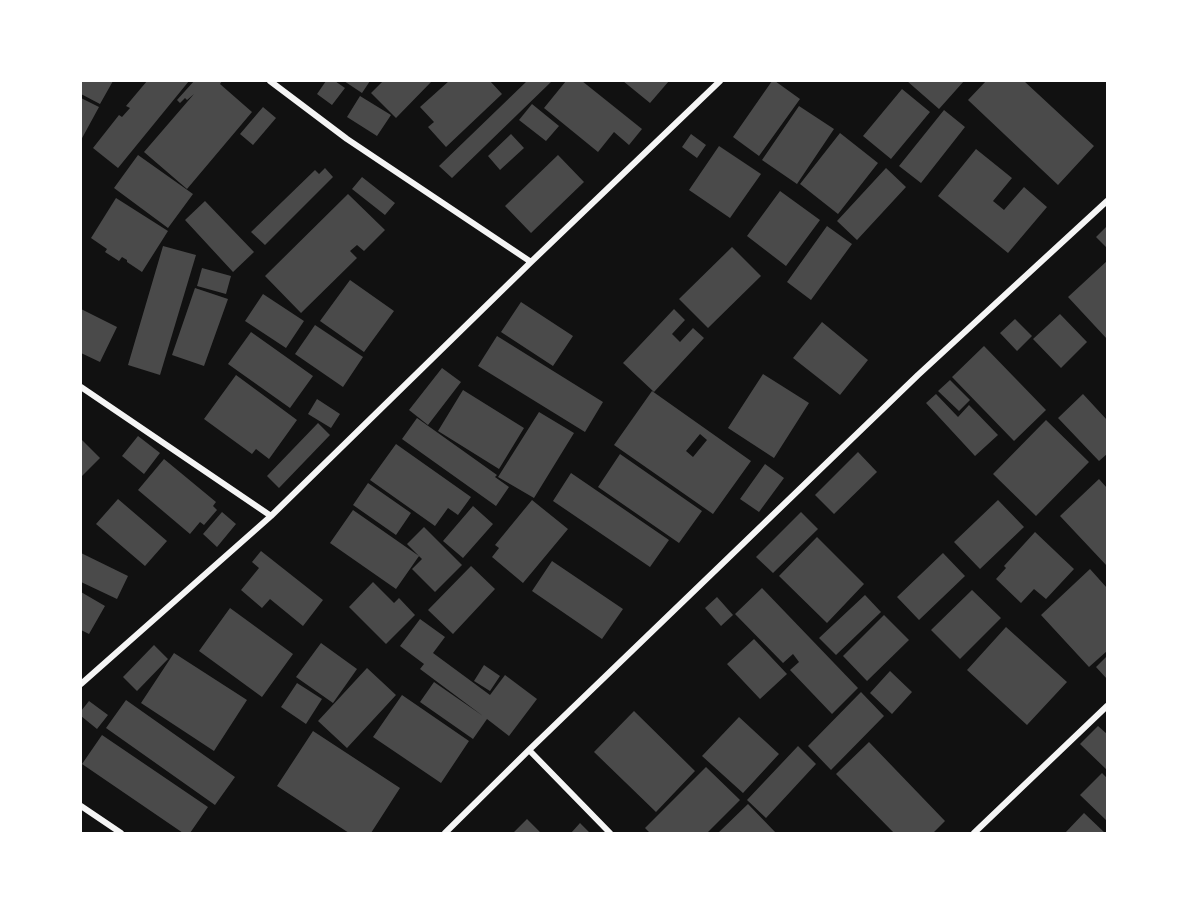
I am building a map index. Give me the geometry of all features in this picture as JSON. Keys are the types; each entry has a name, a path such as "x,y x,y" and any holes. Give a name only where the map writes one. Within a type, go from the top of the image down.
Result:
{"street":[{"path":"270,81 347,139 531,262"},
{"path":"81,684 270,516 720,81"},
{"path":"445,833 918,375 1107,201"},
{"path":"81,387 270,516"},
{"path":"974,833 1107,706"},
{"path":"529,750 610,833"},
{"path":"81,806 121,833"}],"building":[{"path":"81,81 113,81 100,104 81,94"},
{"path":"147,81 189,81 118,168 93,148 119,115 122,117 130,108 126,106"},
{"path":"194,81 222,81 220,84 252,112 187,189 144,152 194,94 180,103 177,100"},
{"path":"326,81 335,81 345,88 332,105 317,94"},
{"path":"344,81 370,81 362,93"},
{"path":"383,81 432,81 396,118 371,93"},
{"path":"449,81 490,81 502,94 446,147 428,127 434,122 420,107"},
{"path":"527,81 552,81 452,178 439,166"},
{"path":"566,81 582,81 642,129 629,145 614,132 598,152 544,108"},
{"path":"623,81 669,81 650,103"},
{"path":"772,81 800,99 759,156 733,137"},
{"path":"907,81 964,81 939,109"},
{"path":"986,81 1024,81 1094,146 1058,185 968,100"},
{"path":"902,89 930,112 891,159 863,136"},
{"path":"360,96 391,115 377,136 347,117"},
{"path":"81,98 99,107 81,140"},
{"path":"532,104 559,126 546,141 519,120"},
{"path":"799,106 834,129 797,184 762,160"},
{"path":"263,107 276,118 253,145 240,134"},
{"path":"944,110 965,127 921,183 899,166"},
{"path":"840,133 878,163 838,214 800,184"},
{"path":"511,134 524,148 500,170 488,156"},
{"path":"691,134 706,145 697,158 682,147"},
{"path":"719,146 761,174 730,218 689,190"},
{"path":"976,149 1012,178 993,201 1004,210 1024,187 1047,207 1008,253 938,196"},
{"path":"138,155 193,194 168,228 114,188"},
{"path":"558,155 584,182 531,233 505,206"},
{"path":"325,168 333,177 265,245 251,232 315,170 319,174"},
{"path":"886,168 906,187 857,240 837,221"},
{"path":"362,177 395,203 385,215 352,189"},
{"path":"780,191 820,220 786,266 747,236"},
{"path":"348,194 385,230 364,251 357,245 350,251 357,258 301,313 265,276"},
{"path":"116,198 168,231 142,272 122,257 119,261 105,252 107,249 91,238"},
{"path":"205,201 254,252 233,272 185,220"},
{"path":"827,226 852,244 811,300 787,282"},
{"path":"1107,226 1107,248 1096,237"},
{"path":"163,246 196,255 160,375 128,365"},
{"path":"732,247 761,276 708,328 679,299"},
{"path":"1107,261 1107,339 1068,297"},
{"path":"202,268 231,276 226,294 197,286"},
{"path":"350,280 394,311 364,352 320,321"},
{"path":"195,288 228,299 204,366 172,355"},
{"path":"263,294 304,321 286,348 245,321"},
{"path":"521,302 573,336 553,366 501,332"},
{"path":"81,309 117,327 100,362 81,353"},
{"path":"674,309 685,320 672,334 680,342 693,328 704,338 654,392 623,363"},
{"path":"1060,314 1087,342 1061,368 1033,339"},
{"path":"1015,319 1032,336 1017,351 1000,333"},
{"path":"822,322 868,360 840,395 793,358"},
{"path":"315,325 363,357 343,387 295,354"},
{"path":"251,332 313,376 290,408 228,364"},
{"path":"497,336 603,402 585,432 478,366"},
{"path":"984,346 1046,410 1014,441 952,377"},
{"path":"442,368 461,382 428,425 409,410"},
{"path":"763,374 809,403 774,458 728,428"},
{"path":"236,375 297,420 269,459 256,449 252,454 204,419"},
{"path":"950,380 970,400 959,411 938,391"},
{"path":"463,390 524,428 499,469 438,431"},
{"path":"652,391 751,461 713,514 614,445","holes":["700,434 707,440 693,457 686,451"]},
{"path":"936,394 958,417 969,405 998,435 975,456 926,403"},
{"path":"1083,394 1107,420 1107,454 1099,461 1058,418"},
{"path":"317,399 340,414 331,428 308,414"},
{"path":"539,412 574,433 534,498 498,477"},
{"path":"417,418 497,475 495,477 509,487 496,506 402,439"},
{"path":"1046,420 1089,462 1036,516 993,474"},
{"path":"318,423 330,435 279,488 267,476"},
{"path":"138,436 160,453 144,474 122,456"},
{"path":"81,439 100,458 81,477"},
{"path":"396,444 471,497 458,515 448,508 435,526 370,480"},
{"path":"858,452 877,472 834,514 815,495"},
{"path":"620,454 702,511 679,543 598,487"},
{"path":"164,459 216,502 213,506 217,510 204,525 200,522 190,534 138,490"},
{"path":"765,464 784,478 759,512 740,499"},
{"path":"571,473 669,540 650,567 553,501"},
{"path":"1099,479 1107,488 1107,566 1060,516"},
{"path":"368,483 411,513 396,535 353,505"},
{"path":"118,499 167,541 145,566 96,524"},
{"path":"532,500 568,529 523,583 492,557 499,548 495,545"},
{"path":"998,500 1024,527 980,569 954,542"},
{"path":"473,506 493,524 463,558 443,541"},
{"path":"353,510 419,556 396,589 330,543"},
{"path":"222,512 236,524 217,547 203,534"},
{"path":"801,512 818,529 773,573 756,557"},
{"path":"424,527 462,565 435,592 412,569 422,559 407,544"},
{"path":"1035,532 1074,569 1046,599 1034,589 1021,603 996,579 1006,568 1004,566"},
{"path":"817,537 864,584 827,623 779,576"},
{"path":"261,551 323,600 303,626 270,599 262,608 241,590 259,568 252,562"},
{"path":"81,553 128,576 117,599 81,582"},
{"path":"943,553 965,576 919,620 897,597"},
{"path":"552,561 623,609 602,639 532,591"},
{"path":"471,566 495,589 453,634 428,610"},
{"path":"1090,569 1107,588 1107,651 1089,667 1041,615"},
{"path":"373,582 394,603 399,598 415,615 386,644 349,607"},
{"path":"762,588 858,688 832,714 790,670 799,662 793,654 783,663 735,614"},
{"path":"972,590 1001,618 960,659 931,630"},
{"path":"81,592 105,606 89,634 81,630"},
{"path":"865,595 881,612 836,655 819,638"},
{"path":"717,597 733,615 721,626 705,608"},
{"path":"230,608 293,654 262,697 199,651"},
{"path":"884,615 909,640 867,681 843,656"},
{"path":"420,619 445,637 433,653 490,695 505,675 537,699 509,736 487,719 473,739 420,702 434,682 483,716 420,669 424,664 400,646"},
{"path":"1006,627 1067,682 1027,725 967,670"},
{"path":"754,639 787,674 760,699 727,664"},
{"path":"321,643 357,669 333,703 296,677"},
{"path":"154,645 168,659 137,691 123,677"},
{"path":"174,653 247,700 214,751 141,703"},
{"path":"1107,656 1107,679 1096,667"},
{"path":"484,665 500,676 490,691 474,681"},
{"path":"367,668 396,695 347,748 318,721"},
{"path":"890,671 912,692 892,714 870,693"},
{"path":"297,683 322,699 306,724 281,707"},
{"path":"861,692 884,716 831,770 808,746"},
{"path":"402,695 469,741 441,783 373,737"},
{"path":"126,700 235,777 215,805 106,728"},
{"path":"89,701 108,715 97,729 81,716 81,711"},
{"path":"634,711 695,771 656,812 594,752"},
{"path":"739,717 779,754 743,793 702,756"},
{"path":"1098,726 1107,734 1107,770 1080,744"},
{"path":"313,731 400,788 371,833 349,833 277,786"},
{"path":"102,735 208,807 190,833 183,833 82,764"},
{"path":"869,742 945,821 933,833 894,833 836,774"},
{"path":"798,746 816,764 766,818 747,800"},
{"path":"706,767 740,800 707,833 650,833 645,828"},
{"path":"1102,773 1107,778 1107,821 1080,795"},
{"path":"748,804 776,833 718,833"},
{"path":"1084,813 1105,833 1065,833"},
{"path":"527,819 541,833 513,833"},
{"path":"580,823 590,833 571,833"}]}
